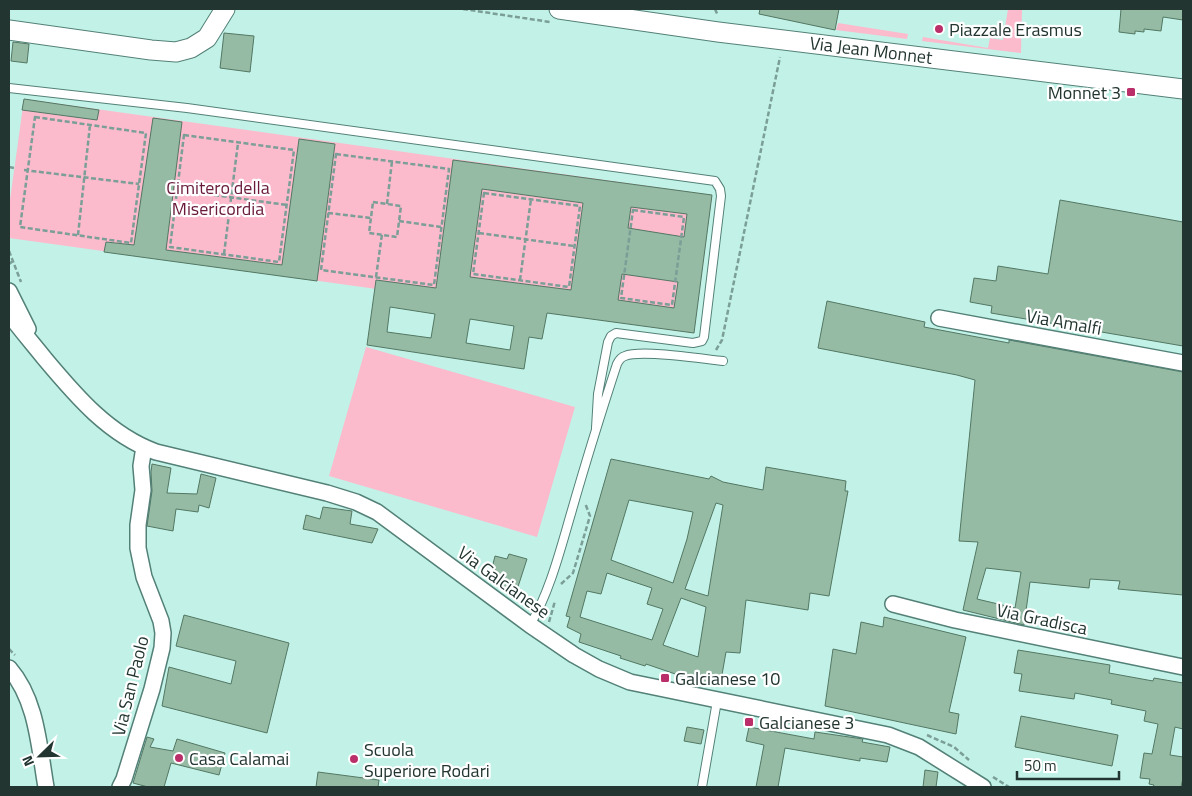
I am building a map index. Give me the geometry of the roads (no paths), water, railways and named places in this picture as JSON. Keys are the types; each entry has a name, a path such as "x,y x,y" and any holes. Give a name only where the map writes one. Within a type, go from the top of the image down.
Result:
{"street":[{"path":"9,30 176,52 191,48 207,38 225,9"},
{"name":"Via Jean Monnet","path":"559,9 718,32 1183,89"},
{"name":"Via Galcianese","path":"16,288 37,348"},
{"name":"Via Galcianese","path":"9,315 74,392 92,410 117,431 144,448 327,493 356,502 377,512 532,621 574,655 599,669 630,682 888,735 919,747 986,781"},
{"name":"Via Amalfi","path":"939,318 1183,363"},
{"name":"Via San Paolo","path":"120,787 124,780 152,689 162,648 163,633 161,620 144,578 138,548 138,525 143,490 141,466 144,448"},
{"name":"Via Gradisca","path":"893,604 955,620 1183,667"},
{"path":"9,668 24,690 32,711 46,787"}],"lane":[{"path":"9,88 187,108 715,181 718,184 721,196 704,337 702,341 693,343 616,333 611,336 608,342 598,394 596,428"},
{"path":"532,621 555,566 617,364 624,356 634,353 723,361"},
{"path":"702,787 717,701"}],"place":[{"name":"Piazzale Erasmus","path":"939,29"},
{"name":"Monnet 3","path":"1131,92"},
{"name":"Galcianese 10","path":"665,678"},
{"name":"Galcianese 3","path":"749,722"},
{"name":"Casa Calamai","path":"179,758"},
{"name":"Scuola Superiore Rodari","path":"354,759"}],"park label":[{"name":"Cimitero della Misericordia","path":"218,197"}]}
